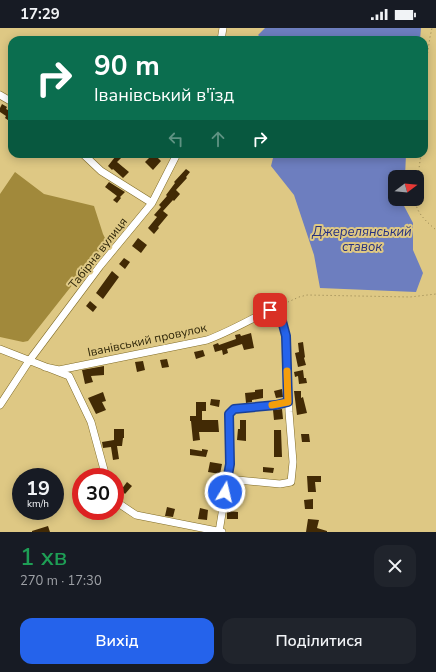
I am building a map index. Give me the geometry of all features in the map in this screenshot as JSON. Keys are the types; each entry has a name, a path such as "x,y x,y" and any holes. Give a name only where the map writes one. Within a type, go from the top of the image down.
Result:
{"street":[{"path":"87,158 101,171 152,203"},
{"name":"Табірна вулиця","path":"0,404 29,361 100,266 152,203 175,158"},
{"path":"227,478 280,484 291,482 293,462 288,402 286,336 282,321 270,310"},
{"name":"Іванівський провулок","path":"45,368 60,370 207,340 270,310"},
{"path":"0,349 45,368 69,376 91,422 104,468"},
{"path":"124,507 136,515 220,532 230,464 229,414 234,409 276,405 288,402"}],"path":[{"path":"428,50 432,28"},
{"path":"419,170 420,158"},
{"path":"416,206 418,212 424,220 436,230"},
{"path":"270,310 307,295 410,297 436,294"}],"shaded area":[{"path":"15,172 44,194 94,206 106,240 103,246 28,341 23,342 0,337 0,194"}],"water":[{"path":"265,28 421,28 420,36 258,35"},
{"name":"Джерелянський ставок","path":"273,158 406,158 405,170 388,170 388,206 404,206 413,223 413,250 423,273 416,292 320,288 314,255 294,195 271,166"}],"building":[{"path":"2,104 7,107 8,120 5,118 6,116 0,112"},
{"path":"114,158 121,158 117,162 129,172 123,178 108,166"},
{"path":"149,158 158,158 161,161 153,170 145,162"},
{"path":"186,169 190,172 186,177 187,178 176,190 180,194 163,211 168,215 154,234 148,228 157,217 154,215 161,207 159,205 167,196 166,195 175,183 174,182"},
{"path":"109,182 125,192 117,203 113,200 117,196 105,187"},
{"path":"138,238 147,245 141,253 132,246"},
{"path":"124,258 130,262 125,269 119,264"},
{"path":"112,271 119,277 103,299 96,293"},
{"path":"90,301 97,307 93,312 86,306"},
{"path":"251,333 254,348 244,350 242,344 227,349 228,353 223,355 222,350 215,352 213,345 218,343 219,345 236,339 235,335 240,334 241,336"},
{"path":"303,342 306,365 298,367 295,353 299,352 298,343"},
{"path":"203,350 205,356 196,359 194,352"},
{"path":"167,359 169,367 162,368 160,360"},
{"path":"143,361 145,370 137,372 135,362"},
{"path":"104,366 104,375 91,376 93,382 85,384 82,370"},
{"path":"303,370 304,378 306,378 307,383 299,384 298,376 295,377 294,372"},
{"path":"263,389 263,398 246,403 245,393"},
{"path":"282,389 283,397 276,398 274,391"},
{"path":"294,391 301,391 301,398 303,397 307,413 297,415"},
{"path":"103,392 106,401 102,402 106,410 96,414 88,398"},
{"path":"211,399 220,400 219,407 210,405"},
{"path":"196,402 206,402 206,411 202,411 202,420 218,420 219,432 199,432 200,440 193,441 190,416 196,416"},
{"path":"282,409 283,419 274,420 273,410"},
{"path":"240,420 246,420 246,441 237,440 238,429 240,429"},
{"path":"114,429 124,429 124,438 122,446 117,446 119,459 113,460 111,447 103,448 102,442 114,440"},
{"path":"274,430 281,430 282,457 274,457"},
{"path":"301,434 309,434 310,442 302,442"},
{"path":"190,449 202,451 202,449 208,450 206,457 190,455"},
{"path":"210,462 222,464 220,474 208,472"},
{"path":"263,467 274,468 273,473 263,472"},
{"path":"307,476 321,476 321,482 315,482 316,492 308,492"},
{"path":"127,482 132,486 125,494 124,493 124,486"},
{"path":"313,499 313,509 305,509 304,500"},
{"path":"167,507 175,509 173,517 165,516"},
{"path":"200,508 208,510 207,520 198,519"},
{"path":"227,511 238,512 238,519 227,519"},
{"path":"308,519 319,520 317,528 327,532 306,532"},
{"path":"48,526 50,532 32,532 32,531"}],"slow traffic":[{"path":"272,405 288,402 287,371"}],"route":[{"path":"225,492 230,464 229,414 234,409 276,405 288,402 286,336 282,321 270,310"}]}
